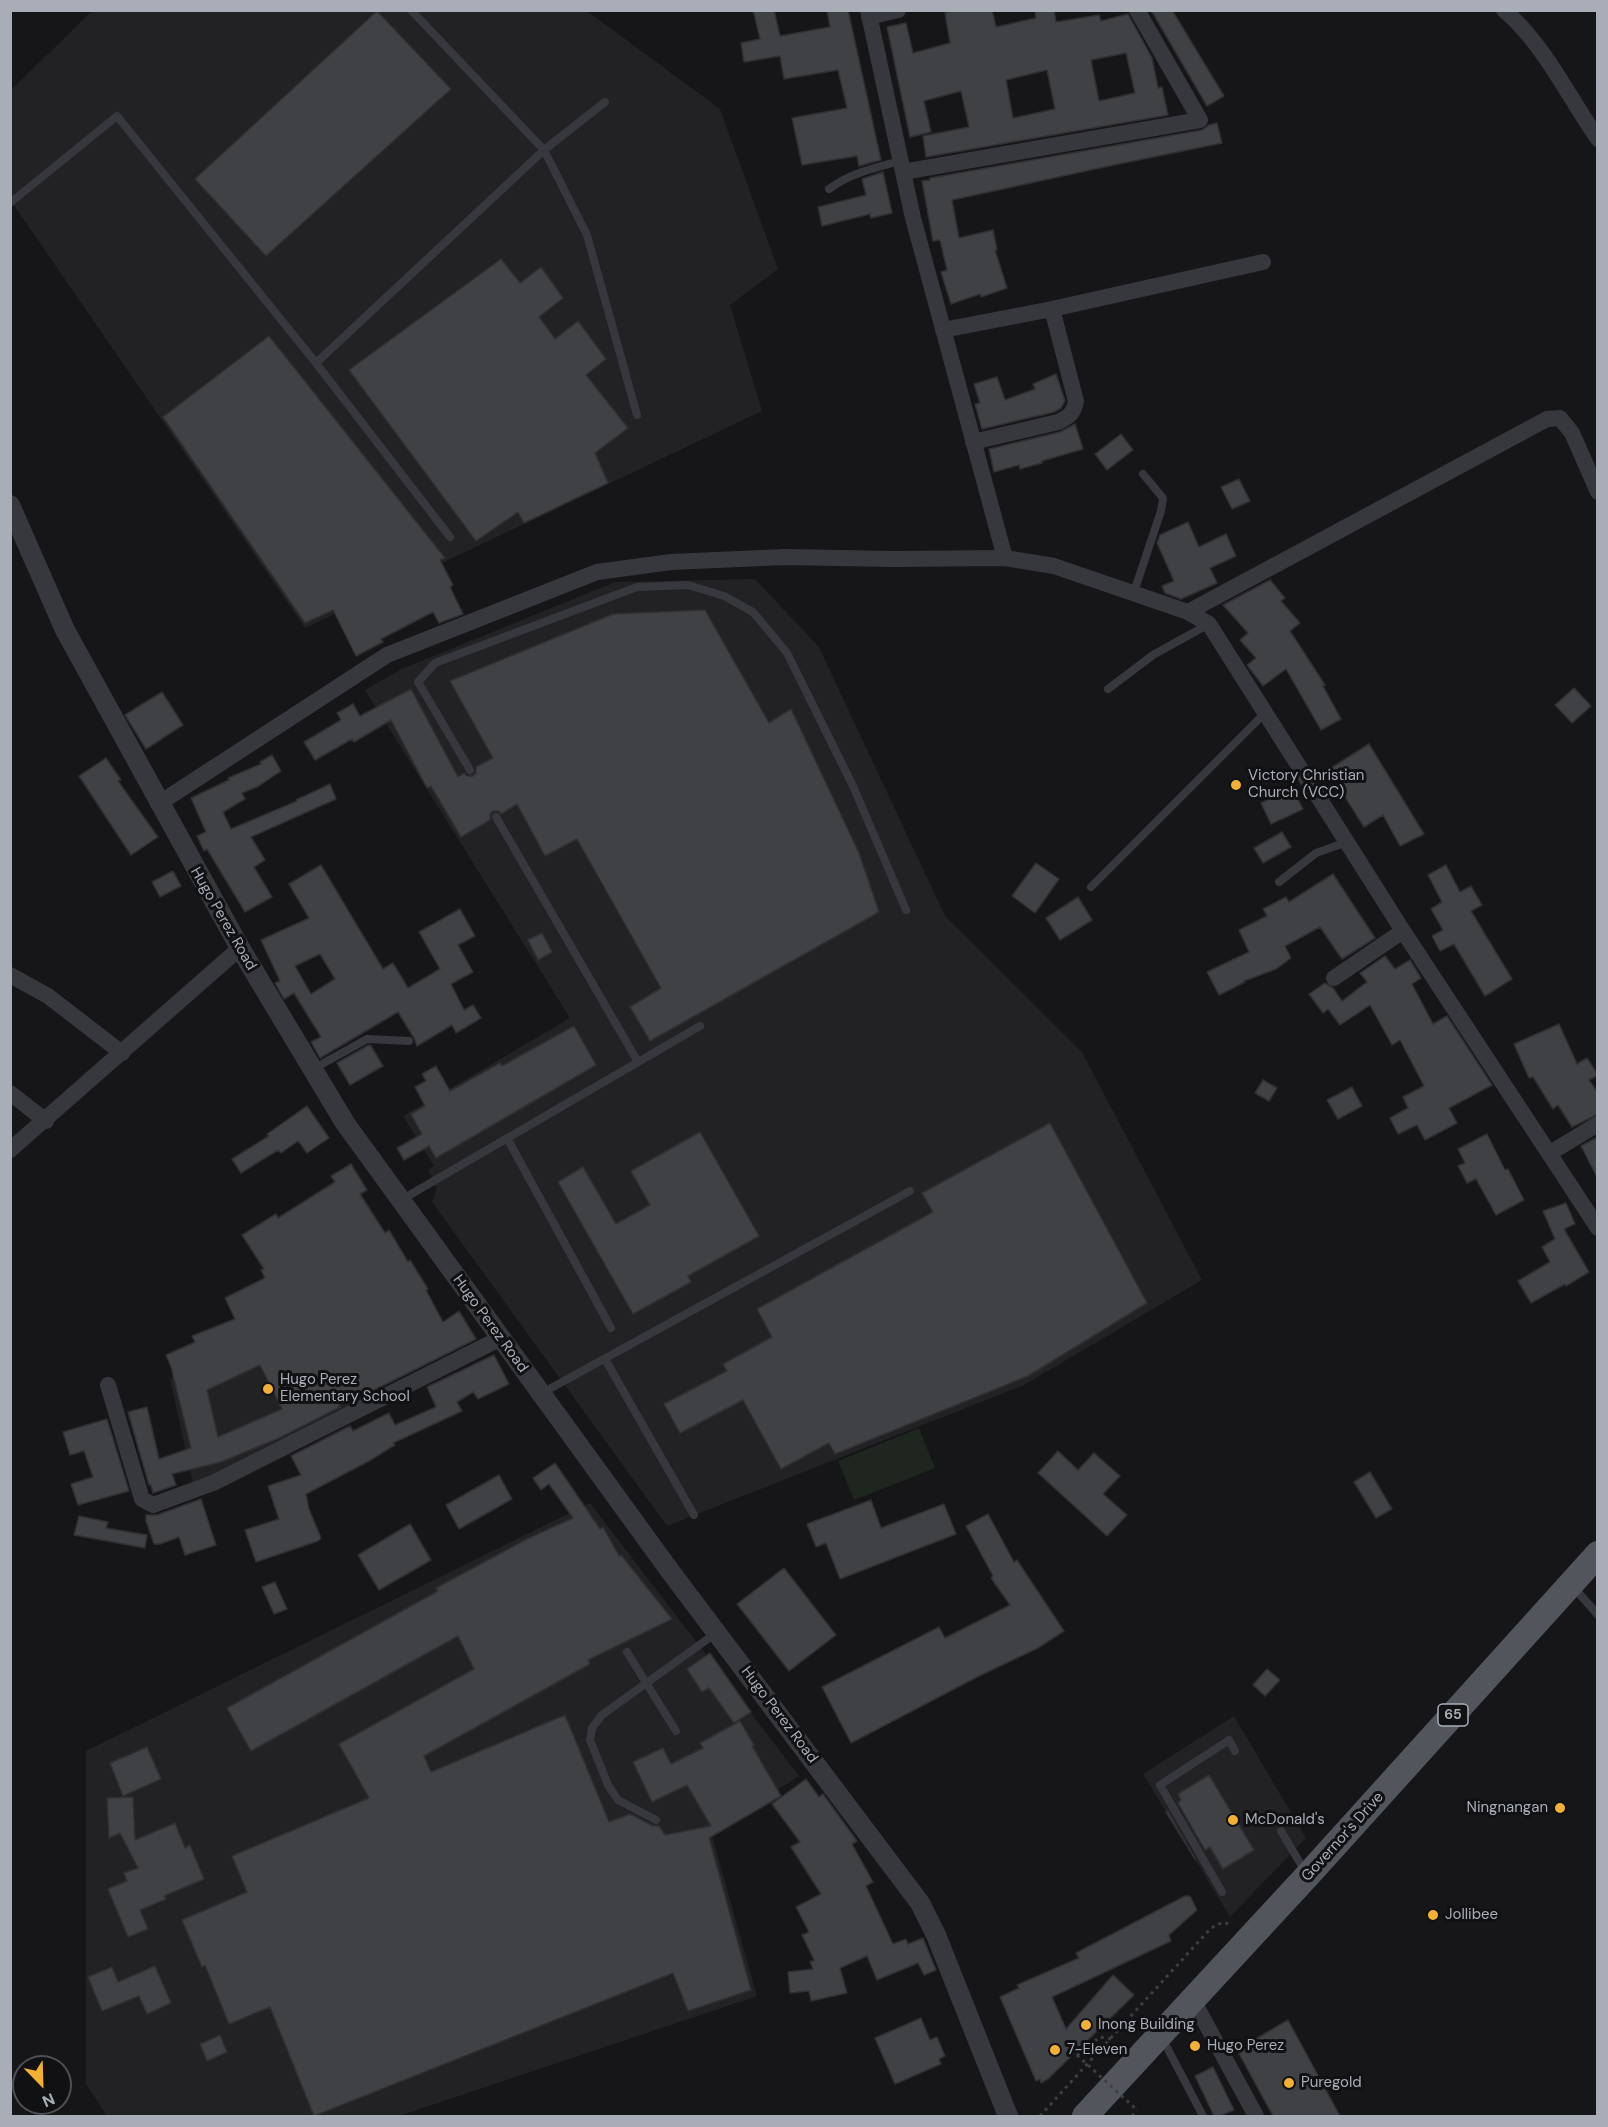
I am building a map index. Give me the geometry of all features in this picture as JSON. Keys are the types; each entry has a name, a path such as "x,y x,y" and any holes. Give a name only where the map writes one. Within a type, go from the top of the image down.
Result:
{"main road":[{"name":"Governor's Drive","path":"1085,2116 1308,1876 1598,1554"}],"street":[{"path":"898,10 868,14 901,166 1005,558"},
{"path":"901,166 1200,120 1137,10"},
{"path":"1504,10 1517,21 1551,66 1598,139"},
{"path":"943,330 1052,309 1263,262"},
{"path":"973,442 1058,422 1070,417 1075,409 1076,401 1052,309"},
{"path":"1188,612 1547,419 1560,418 1572,433 1598,492"},
{"name":"Hugo Perez Road","path":"10,505 64,630 240,948 345,1123 717,1633 920,1903 936,1935 1008,2116"},
{"path":"159,804 387,655 597,572 671,562 785,557 1005,558 1054,566 1188,612 1209,624 1403,931 1598,1228"},
{"path":"1334,978 1403,931"},
{"path":"10,1150 46,1121 240,948"},
{"path":"10,975 48,996 122,1053"},
{"path":"10,1093 46,1121"},
{"path":"1550,1153 1598,1124"},
{"path":"108,1385 142,1499 153,1505 213,1483 501,1338"},
{"path":"1193,2000 1256,2116"}],"lane":[{"path":"411,10 544,150 587,234 637,415"},
{"path":"316,363 544,150 605,102"},
{"path":"10,203 117,116 316,363 450,537"},
{"path":"829,189 840,180 857,173 901,166"},
{"path":"1134,592 1161,511 1163,498 1143,474"},
{"path":"470,770 418,682 435,663 637,587 688,585 724,596 753,612 787,653 853,786 906,910"},
{"path":"1108,689 1153,655 1209,624"},
{"path":"1091,887 1265,713"},
{"path":"496,817 638,1062"},
{"path":"1279,882 1316,853 1347,842"},
{"path":"400,1200 700,1026"},
{"path":"312,1069 367,1039 409,1041"},
{"path":"507,1138 611,1328"},
{"path":"541,1394 910,1191"},
{"path":"605,1359 694,1515"},
{"path":"1568,1587 1577,1591 1598,1614"},
{"path":"656,1820 618,1800 608,1785 590,1740 592,1728 602,1715 717,1633"},
{"path":"627,1652 676,1731"},
{"path":"1222,1892 1160,1785 1229,1740 1235,1751"},
{"path":"1281,1830 1308,1876"},
{"path":"1160,2035 1203,2116"}],"path":[{"path":"1040,2116 1215,1925 1228,1923 1250,1938"},
{"path":"1111,2039 1100,2037 1077,2055 1137,2110 1132,2116"}],"shaded area":[{"path":"92,11 587,11 720,109 778,269 730,305 762,411 305,628 11,201 10,91"},
{"path":"755,579 819,647 945,916 1082,1052 1202,1280 1024,1385 667,1526 432,1202 437,1188 428,1170 434,1166 403,1116 570,1018 365,690 402,669 615,582"},
{"name":"Hugo Perez Elementary School","path":"320,1296 370,1399 193,1484 170,1379"},
{"path":"919,1428 935,1468 854,1500 838,1461"},
{"path":"590,1503 799,1776 711,1832 757,1996 399,2116 107,2116 86,2084 86,1751"},
{"name":"McDonald's","path":"1234,1716 1306,1838 1230,1917 1143,1774"}],"building":[{"path":"753,10 774,10 780,36 830,27 827,10 848,10 881,160 859,166 857,156 802,165 792,118 847,108 838,70 784,79 780,56 744,62 741,43 760,39"},
{"path":"955,10 992,10 996,27 1036,18 1035,10 1054,10 1056,22 1099,15 1101,21 1128,14 1152,58 1158,88 1162,87 1168,115 926,157 923,136 969,127 961,91 924,101 931,132 910,137 887,27 906,23 913,53 950,43 945,13","holes":["1126,53 1135,93 1099,101 1091,60","1047,70 1055,109 1013,118 1006,80"]},
{"path":"1151,10 1172,10 1224,96 1207,106"},
{"path":"377,11 451,89 266,256 195,179"},
{"path":"1217,123 1222,143 952,200 959,238 993,230 997,250 995,250 1007,288 951,304 941,272 947,270 940,240 933,241 922,181 1202,130"},
{"path":"883,172 892,213 871,218 870,214 822,226 818,207 866,195 862,179"},
{"path":"501,259 520,283 541,267 563,298 539,317 555,339 578,321 606,359 586,375 628,428 595,453 608,483 524,523 518,512 476,541 349,370"},
{"path":"269,336 445,558 440,560 453,585 450,587 463,614 439,623 433,612 381,639 383,642 356,656 333,610 305,623 163,417"},
{"path":"1056,374 1065,401 1061,408 1054,412 982,429 975,404 980,403 974,384 997,377 1005,400 1035,389 1033,384"},
{"path":"1075,424 1083,449 1020,469 1019,465 994,472 989,449 1060,432"},
{"path":"1121,434 1133,450 1107,470 1095,454"},
{"path":"1239,479 1250,501 1232,509 1221,487"},
{"path":"1188,522 1199,547 1226,534 1236,556 1210,568 1217,583 1181,599 1165,593 1162,586 1174,581 1157,543 1160,535"},
{"path":"1270,580 1285,598 1281,601 1300,623 1290,631 1325,685 1323,686 1341,719 1321,730 1286,669 1263,686 1247,665 1256,658 1240,640 1248,633 1223,605"},
{"path":"705,610 769,723 791,709 859,853 879,912 650,1041 630,1007 661,988 577,839 545,856 517,804 501,814 499,811 493,811 490,814 490,820 461,837 431,786 427,788 391,720 354,742 352,739 315,760 304,742 341,720 337,713 353,704 360,716 411,689 458,777 464,773 467,776 473,776 476,773 476,767 493,758 450,681 613,614"},
{"path":"1574,688 1591,706 1572,723 1555,705"},
{"path":"162,692 183,725 146,749 125,715"},
{"path":"1369,744 1424,834 1400,846 1383,815 1364,827 1328,770"},
{"path":"272,755 281,771 257,787 242,793 245,799 223,812 231,829 297,801 330,784 336,799 251,837 265,860 254,867 272,897 245,912 207,849 204,851 197,836 206,832 191,798 229,780 228,778 261,764 260,762"},
{"path":"106,758 121,780 118,781 158,837 131,855 79,776"},
{"path":"1292,788 1303,809 1271,824 1261,803"},
{"path":"1282,832 1291,847 1263,863 1254,848"},
{"path":"1036,863 1059,879 1035,913 1012,896"},
{"path":"321,865 383,969 393,963 408,988 440,969 419,932 460,909 475,936 458,945 473,972 451,984 464,1010 473,1005 481,1018 456,1033 452,1025 417,1046 398,1012 320,1058 311,1042 321,1037 294,993 284,999 275,983 280,981 261,940 309,918 289,884","holes":["320,954 335,979 311,994 295,966"]},
{"path":"1446,865 1460,892 1471,886 1482,905 1471,911 1512,979 1485,996 1454,944 1440,951 1432,936 1443,930 1431,909 1442,902 1428,875"},
{"path":"173,871 181,886 160,897 152,882"},
{"path":"1333,874 1375,938 1342,959 1320,927 1285,946 1291,958 1276,969 1244,981 1219,995 1207,972 1249,952 1239,930 1267,916 1263,909 1286,897 1289,902"},
{"path":"1078,897 1092,920 1060,940 1046,918"},
{"path":"542,933 552,952 538,960 528,940"},
{"path":"1385,956 1395,969 1410,960 1421,978 1412,984 1433,1024 1447,1016 1492,1085 1449,1108 1457,1123 1425,1140 1417,1125 1398,1134 1390,1118 1408,1108 1403,1097 1424,1086 1400,1040 1392,1045 1370,1005 1340,1025 1328,1009 1323,1013 1309,994 1325,983 1333,988 1342,1001 1367,982 1360,973"},
{"path":"1559,1024 1577,1064 1587,1058 1598,1075 1589,1080 1598,1093 1598,1114 1572,1127 1558,1105 1553,1109 1533,1077 1529,1078 1514,1044"},
{"path":"574,1026 596,1065 436,1158 429,1146 404,1160 397,1148 422,1134 411,1114 425,1106 415,1087 426,1081 422,1074 436,1066 450,1091 500,1063 502,1066"},
{"path":"369,1045 383,1066 350,1085 337,1063"},
{"path":"1263,1080 1277,1088 1269,1101 1255,1093"},
{"path":"1352,1087 1362,1106 1338,1119 1327,1100"},
{"path":"307,1106 329,1138 307,1153 298,1141 281,1153 278,1150 241,1173 232,1159 269,1136 267,1134"},
{"path":"1050,1123 1147,1303 1028,1376 835,1454 829,1443 781,1469 743,1400 680,1433 664,1404 727,1371 723,1364 772,1337 757,1309 933,1212 922,1193"},
{"path":"700,1132 759,1236 688,1276 691,1282 633,1314 558,1182 583,1167 616,1224 650,1205 631,1171"},
{"path":"1487,1134 1505,1170 1508,1169 1524,1200 1496,1215 1476,1179 1467,1183 1458,1166 1465,1163 1458,1149"},
{"path":"1598,1137 1598,1179 1581,1146"},
{"path":"351,1164 367,1190 360,1194 385,1233 389,1230 408,1262 410,1260 428,1289 426,1290 443,1322 459,1311 476,1339 368,1393 367,1391 338,1403 340,1407 279,1438 221,1462 172,1474 176,1485 153,1493 128,1412 147,1407 159,1459 191,1448 166,1355 195,1342 192,1336 235,1319 225,1298 265,1278 261,1270 264,1269 242,1235 276,1214 278,1218 335,1182 331,1176","holes":["260,1365 282,1409 218,1437 207,1390"]},
{"path":"1566,1203 1575,1224 1564,1229 1589,1272 1531,1303 1518,1281 1550,1262 1542,1247 1555,1239 1543,1211"},
{"path":"494,1355 509,1384 478,1399 473,1392 457,1402 462,1411 393,1443 395,1445 369,1461 306,1494 309,1509 321,1538 256,1562 245,1530 279,1519 268,1486 301,1475 291,1456 350,1426 353,1431 389,1413 395,1425 436,1407 427,1387"},
{"path":"107,1419 129,1491 78,1505 71,1484 93,1477 84,1451 70,1455 63,1432"},
{"path":"1058,1451 1078,1470 1094,1453 1120,1476 1103,1494 1127,1515 1107,1536 1038,1473"},
{"path":"555,1463 600,1529 603,1527 619,1556 621,1555 672,1619 588,1660 590,1664 424,1756 431,1772 565,1715 609,1822 630,1814 653,1826 659,1826 665,1835 711,1826 687,1785 652,1802 633,1762 663,1748 671,1764 703,1748 700,1743 740,1721 781,1796 709,1838 751,1990 688,2011 673,1973 314,2116 270,2007 229,2024 205,1965 202,1967 182,1920 247,1892 232,1856 369,1798 339,1744 474,1669 458,1636 251,1751 227,1708 438,1591 436,1588 529,1538 573,1518 549,1484 541,1490 533,1478"},
{"path":"1370,1472 1392,1509 1376,1518 1354,1482"},
{"path":"499,1475 512,1499 459,1529 446,1505"},
{"path":"201,1499 216,1545 185,1555 179,1537 154,1544 146,1515 157,1515"},
{"path":"871,1500 881,1528 944,1504 956,1534 840,1579 826,1543 816,1547 807,1524"},
{"path":"988,1514 1014,1562 1017,1560 1064,1631 1038,1648 851,1743 822,1687 939,1627 945,1638 1010,1605 991,1578 993,1576 966,1526"},
{"path":"79,1516 108,1522 106,1528 147,1535 145,1548 74,1535"},
{"path":"410,1524 431,1560 379,1590 358,1555"},
{"path":"784,1568 836,1635 789,1671 737,1604"},
{"path":"275,1582 287,1609 274,1614 262,1587"},
{"path":"710,1653 751,1712 734,1723 709,1688 702,1692 687,1669"},
{"path":"1267,1669 1280,1680 1265,1696 1253,1685"},
{"path":"147,1747 161,1779 123,1796 110,1763"},
{"path":"1209,1775 1254,1850 1223,1869 1210,1847 1205,1850 1178,1803 1181,1800 1178,1794"},
{"path":"806,1779 819,1797 823,1794 857,1841 852,1844 873,1882 866,1886 893,1944 906,1939 908,1944 923,1938 936,1970 924,1975 918,1963 877,1980 867,1956 840,1968 847,1993 811,2001 809,1991 790,1993 788,1972 813,1969 810,1962 814,1960 802,1935 809,1932 796,1907 821,1894 791,1847 800,1842 772,1804"},
{"path":"133,1797 135,1840 175,1823 185,1848 190,1845 204,1879 164,1896 166,1899 140,1910 148,1929 128,1937 108,1889 127,1881 124,1873 138,1868 120,1833 109,1838 107,1798"},
{"path":"1168,1811 1195,1859 1166,1812"},
{"path":"1185,1896 1190,1896 1197,1910 1169,1935 1171,1941 1052,1997 1066,2029 1113,1975 1134,1995 1048,2079 1041,2083 1040,2079 1036,2081 1000,1997 1019,1988 1017,1985 1079,1958 1076,1953"},
{"path":"155,1966 171,2003 147,2014 139,1996 102,2011 88,1977 112,1967 118,1982"},
{"path":"921,2018 930,2040 937,2037 945,2056 939,2059 941,2064 895,2084 875,2038"},
{"name":"Puregold","path":"1288,2020 1340,2116 1273,2116 1237,2050"},
{"path":"220,2035 227,2052 207,2061 200,2044"},
{"path":"1213,2067 1234,2110 1220,2116 1214,2116 1195,2076"}],"place":[{"name":"Victory Christian Church (VCC)","path":"1236,785"},
{"name":"Hugo Perez Elementary School","path":"268,1389"},
{"name":"Ningnangan","path":"1560,1808"},
{"name":"McDonald's","path":"1233,1820"},
{"name":"Jollibee","path":"1433,1915"},
{"name":"Inong Building","path":"1086,2025"},
{"name":"Hugo Perez","path":"1195,2046"},
{"name":"7-Eleven","path":"1055,2050"},
{"name":"Puregold","path":"1289,2083"}]}
